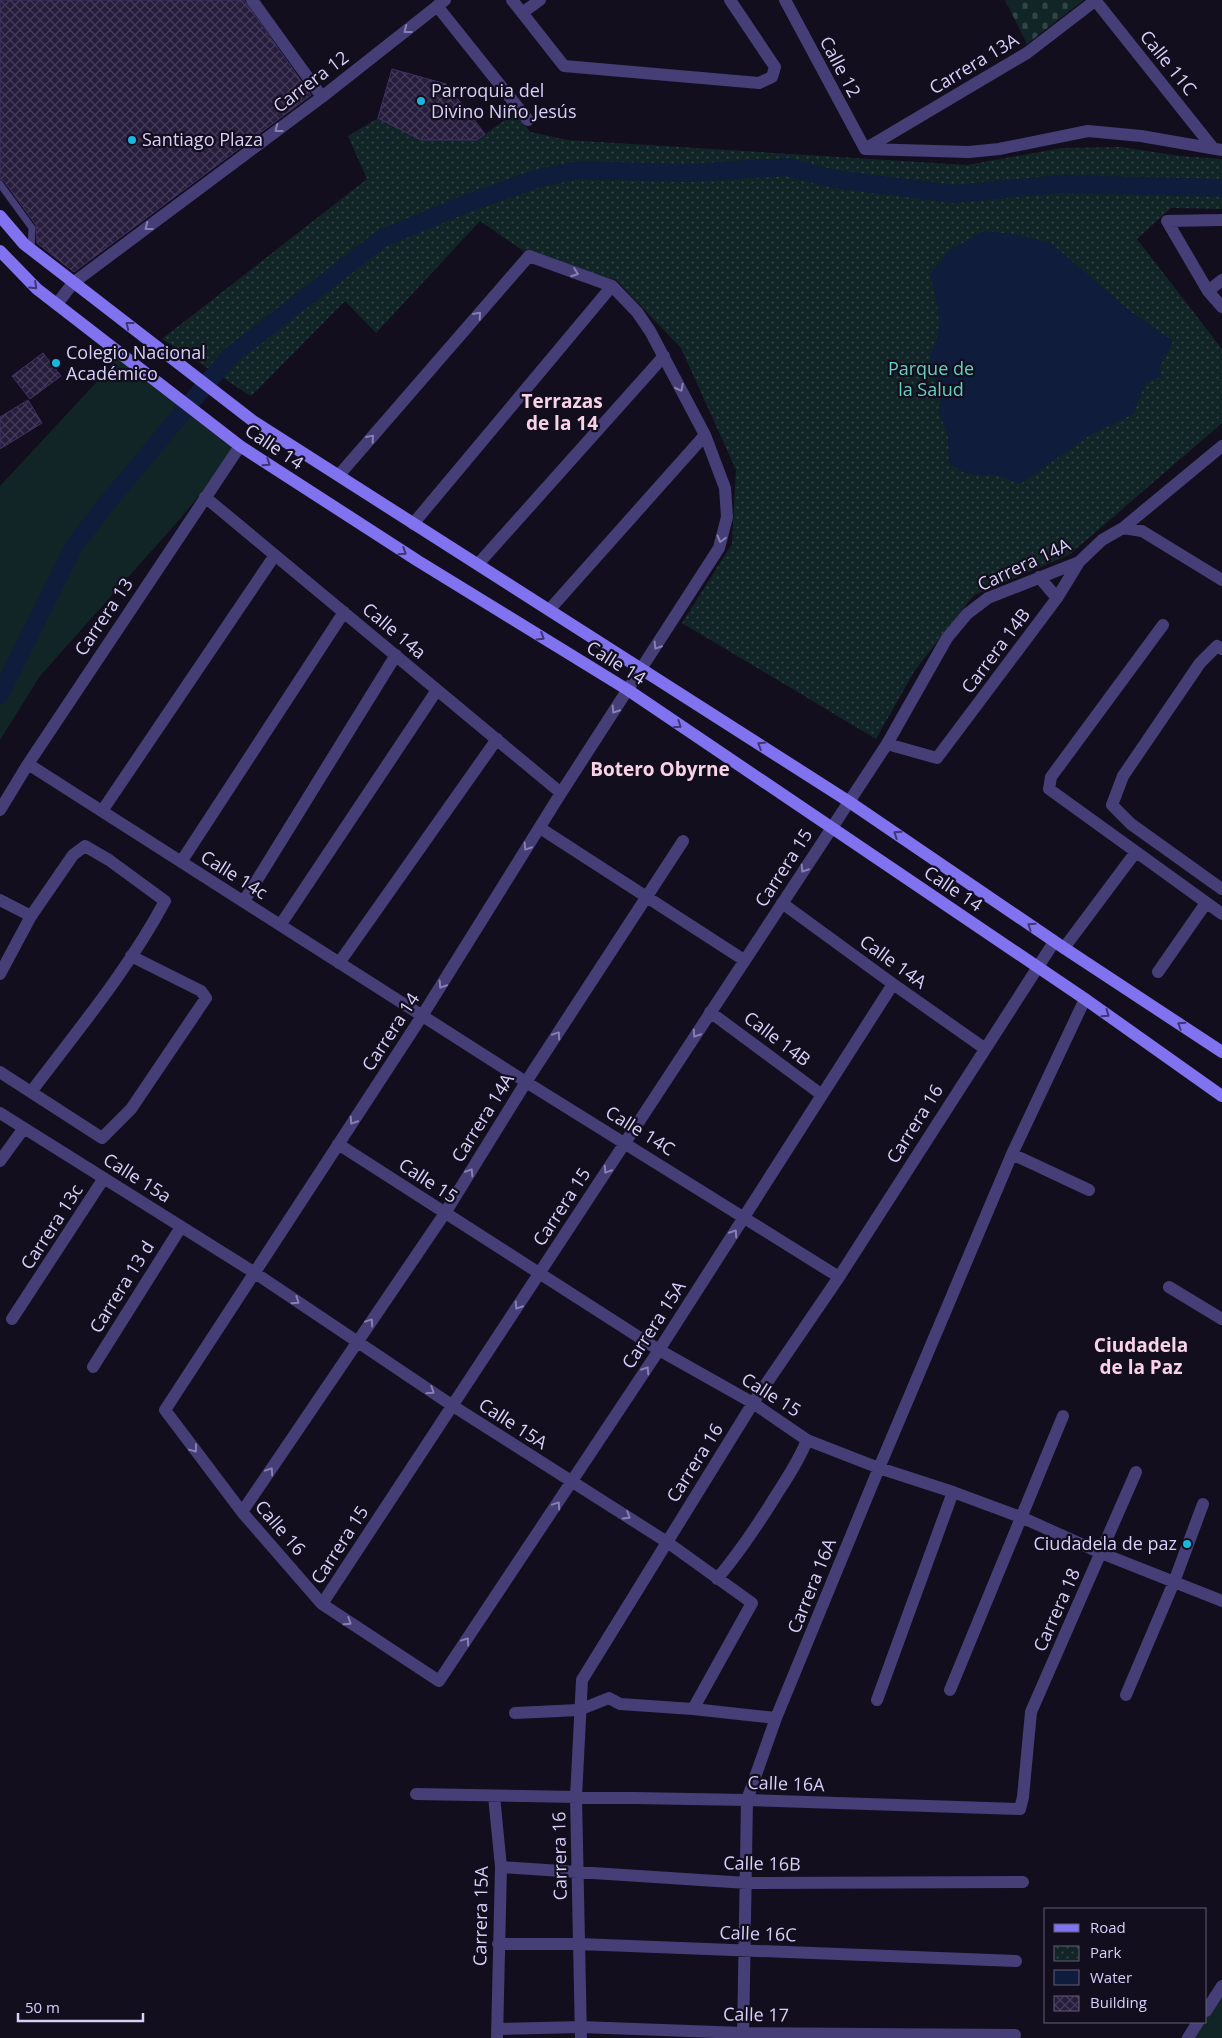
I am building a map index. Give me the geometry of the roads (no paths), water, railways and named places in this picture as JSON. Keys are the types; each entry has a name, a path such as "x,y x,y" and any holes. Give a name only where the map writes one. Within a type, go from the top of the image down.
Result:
{"main road":[{"name":"Calle 14","path":"1,220 31,249 73,283 253,421 339,474 413,524 550,609 848,801 1059,945 1222,1052"},
{"name":"Calle 14","path":"0,251 37,289 240,446 418,562 628,690 1085,999 1222,1096"}],"street":[{"path":"252,0 322,97"},
{"path":"512,0 564,66 759,83 772,77 775,67 730,0"},
{"path":"522,14 540,0"},
{"name":"Calle 12","path":"785,0 865,150"},
{"name":"Carrera 13A","path":"865,150 1027,53 1096,0"},
{"name":"Calle 11C","path":"1096,0 1218,149"},
{"path":"441,3 528,120"},
{"name":"Carrera 12","path":"57,304 73,283 322,97 441,3"},
{"path":"865,150 969,152 999,149 1088,131 1141,136 1218,149"},
{"path":"1222,220 1167,221 1208,291 1222,307"},
{"path":"339,474 530,256 612,286 413,524"},
{"path":"1208,291 1222,280"},
{"name":"Carrera 14","path":"165,1410 422,1016 561,792 642,670 719,548 727,517 725,488 705,436 664,356 637,312 612,286"},
{"path":"479,564 664,356"},
{"path":"550,609 705,436"},
{"name":"Carrera 13","path":"0,810 28,764 240,446"},
{"name":"Carrera 14A","path":"831,828 888,744 947,638 967,614 988,598 1079,562 1102,540 1122,528 1222,446"},
{"name":"Calle 14a","path":"205,497 561,792"},
{"path":"1122,528 1142,531 1219,574"},
{"path":"102,811 275,555"},
{"name":"Carrera 14B","path":"888,744 937,758 1057,598 1079,562"},
{"path":"1040,577 1057,598"},
{"path":"181,862 344,612"},
{"path":"1163,625 1051,777 1049,789 1135,853 1222,914"},
{"path":"1222,649 1217,646 1200,663 1123,776 1112,805 1132,824 1222,889"},
{"path":"244,901 396,655"},
{"path":"281,924 437,690"},
{"path":"339,963 497,739"},
{"name":"Calle 14c","path":"28,764 281,924 422,1016"},
{"path":"540,828 744,960"},
{"name":"Carrera 15","path":"322,1604 831,828"},
{"name":"Carrera 14A","path":"242,1512 445,1213 526,1082 649,897 683,841"},
{"path":"0,974 31,916 73,855 85,846 109,860 165,901 131,956 31,1092"},
{"name":"Carrera 16","path":"581,2033 576,1797 582,1680 753,1403 839,1277 1037,967 1059,945 1135,853"},
{"path":"0,900 31,916"},
{"name":"Calle 14A","path":"782,902 892,984 984,1048"},
{"path":"1158,972 1206,903"},
{"path":"0,1072 102,1138 131,1109 206,998 201,991 131,956"},
{"name":"Carrera 15A","path":"439,1681 659,1350 892,984"},
{"name":"Carrera 16A","path":"743,2036 747,1800 776,1718 879,1468 1012,1154 1085,999"},
{"name":"Calle 14B","path":"710,1012 822,1095"},
{"name":"Calle 14C","path":"422,1016 745,1216 839,1277"},
{"name":"Calle 15a","path":"0,1113 255,1273"},
{"path":"0,1161 24,1128"},
{"name":"Calle 15","path":"338,1144 659,1350 753,1403 807,1440 879,1468 953,1492 1023,1518 1101,1554 1222,1601"},
{"path":"1012,1154 1089,1190"},
{"name":"Carrera 13c","path":"12,1319 104,1178"},
{"name":"Carrera 13 d","path":"93,1367 181,1227"},
{"name":"Calle 15A","path":"255,1273 453,1406 667,1542 752,1603 693,1709"},
{"path":"1169,1287 1222,1319"},
{"name":"Calle 16","path":"165,1410 242,1512 322,1604 439,1681"},
{"path":"950,1690 1023,1518 1063,1416"},
{"path":"717,1579 738,1554 761,1520 801,1456 807,1440"},
{"name":"Carrera 18","path":"1046,1680 1136,1472"},
{"path":"877,1700 953,1492"},
{"path":"1126,1695 1174,1582 1204,1504"},
{"name":"Calle 16A","path":"416,1794 747,1800 1020,1809 1024,1797 1030,1712 1046,1680"},
{"path":"515,1713 579,1710 609,1698 620,1704 693,1709 776,1718"},
{"name":"Carrera 15A","path":"494,1796 501,1866 497,2033"},
{"name":"Calle 16B","path":"501,1866 747,1883 1023,1882"},
{"name":"Calle 16C","path":"498,1944 579,1944 744,1952 1016,1961"},
{"path":"1207,2009 1222,1986"},
{"path":"1188,2038 1197,2023"},
{"name":"Calle 17","path":"497,2033 743,2036 1015,2035"}],"lane":[{"path":"0,184 32,228 31,249"}],"water":[{"path":"984,231 1020,235 1052,244 1131,312 1173,341 1160,366 1161,377 1146,382 1133,414 1090,435 1020,484 1000,476 966,474 949,463 948,436 938,410 941,402 930,355 938,334 939,315 930,274 949,251"}],"waterway":[{"path":"0,695 74,546 107,503 229,357 381,239 465,204 539,178 579,170 687,173 787,167 834,179 954,194 1061,184 1222,188"}],"place":[{"name":"Parroquia del Divino Niño Jesús","path":"421,101"},
{"name":"Santiago Plaza","path":"132,140"},
{"name":"Colegio Nacional Académico","path":"56,363"},
{"name":"Ciudadela de paz","path":"1187,1544"}],"district":[{"name":"Terrazas de la 14","path":"562,412"},
{"name":"Botero Obyrne","path":"660,769"},
{"name":"Ciudadela de la Paz","path":"1141,1356"}],"park label":[{"name":"Parque de la Salud","path":"931,379"}]}
